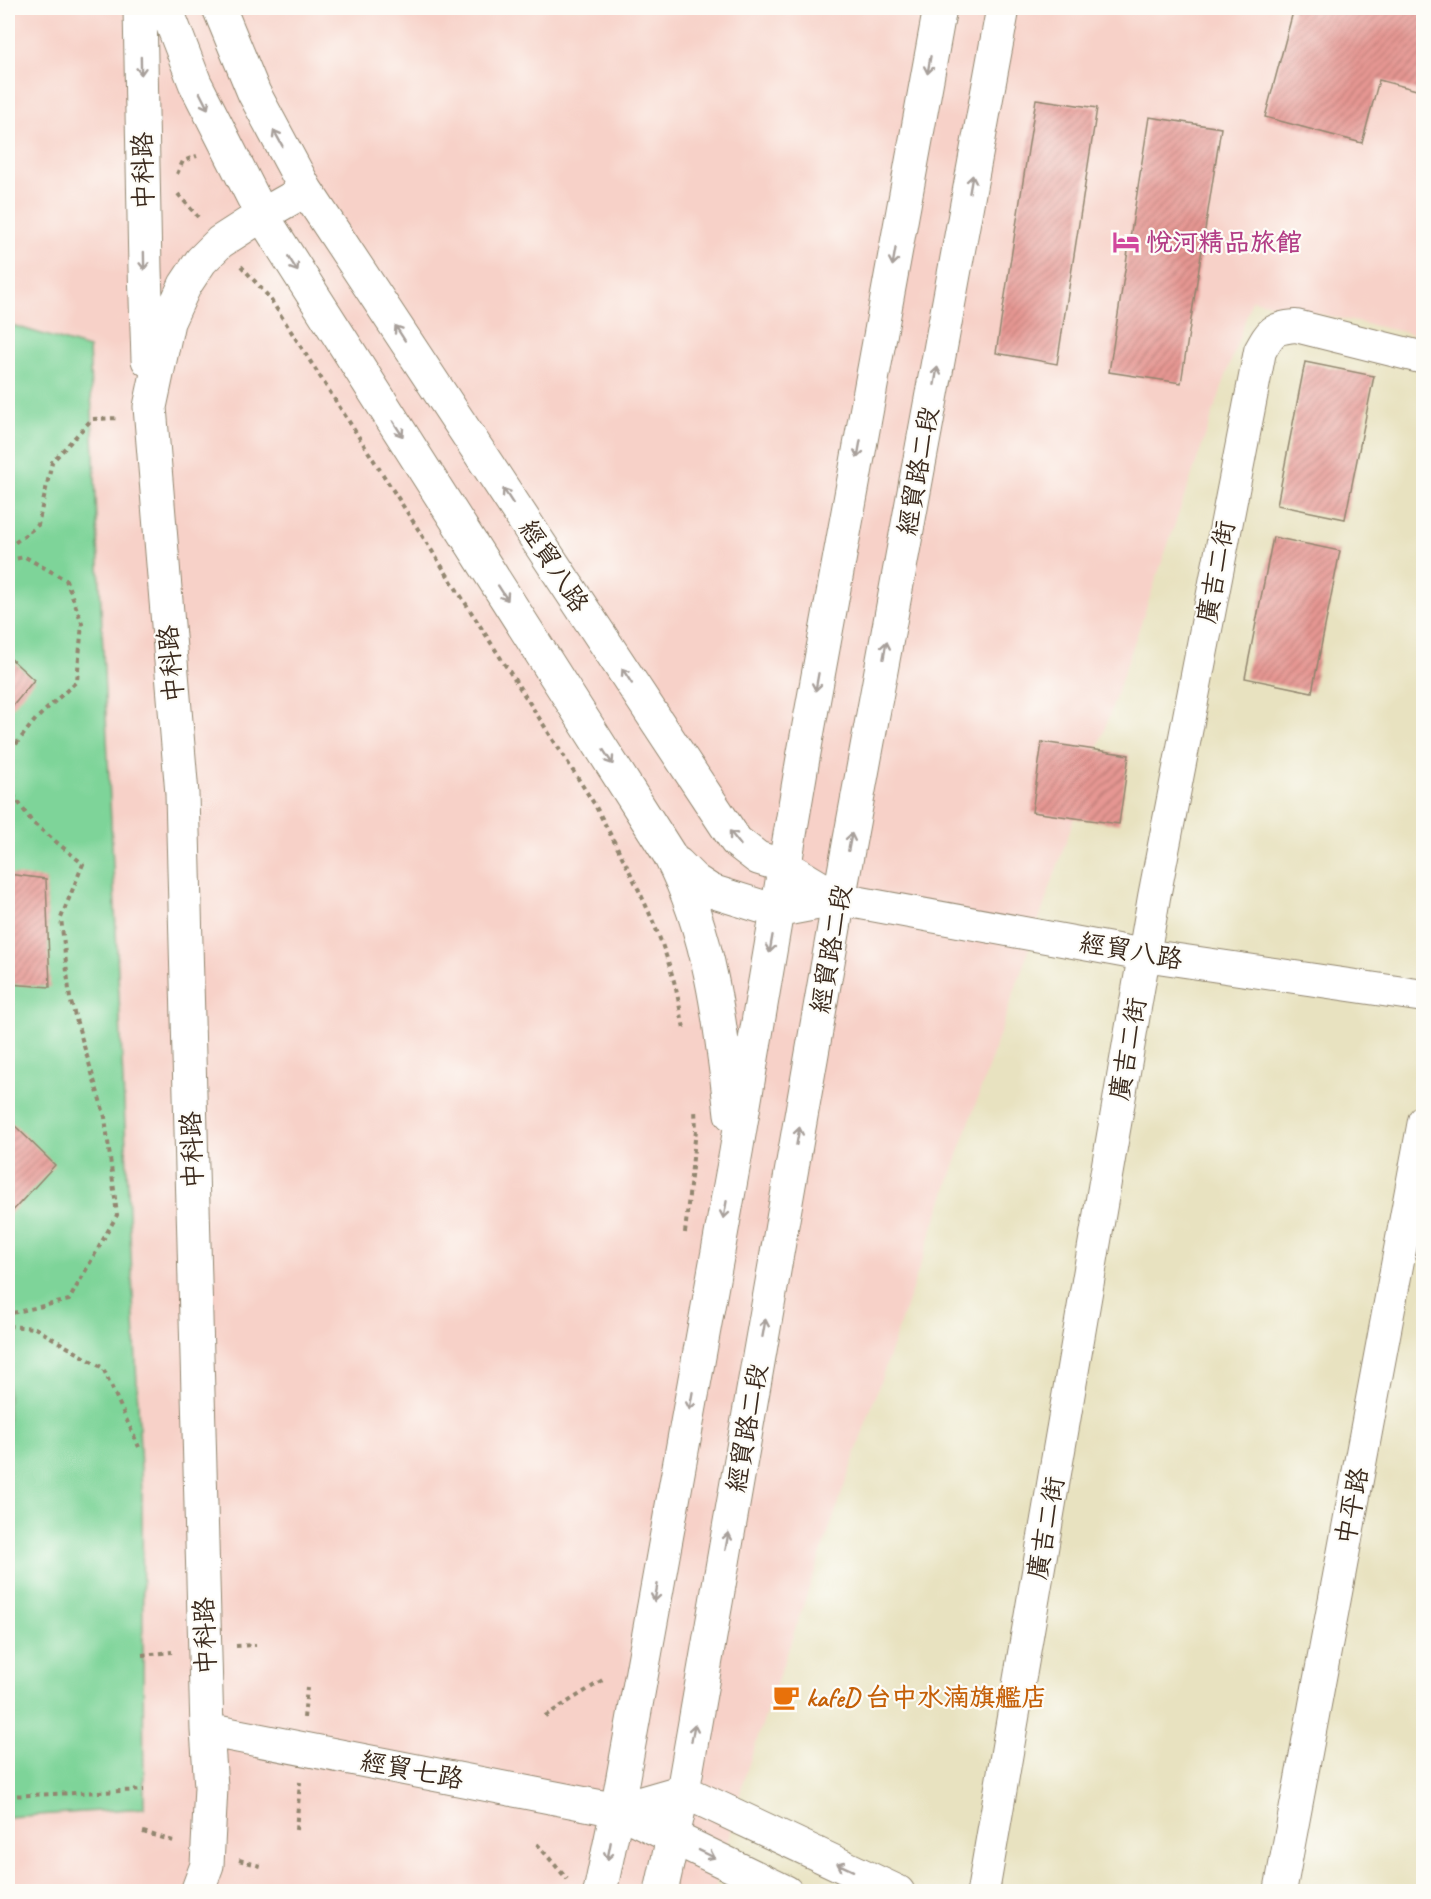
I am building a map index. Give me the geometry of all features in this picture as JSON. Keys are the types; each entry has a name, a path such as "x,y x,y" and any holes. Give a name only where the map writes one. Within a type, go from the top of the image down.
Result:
{"street":[{"name":"中科路","path":"141,8 144,268 138,413 182,794 207,1730 211,1787 207,1865 197,1892"},
{"path":"166,8 195,83 262,215"},
{"path":"219,8 254,93 306,190"},
{"path":"600,1892 617,1810 736,1152 784,866 940,8"},
{"name":"經貿路二段","path":"661,1892 683,1791 839,899 1003,8"},
{"name":"中科路","path":"138,413 168,322 185,285 201,261 220,242 306,190"},
{"name":"經貿八路","path":"306,190 736,841 758,858 784,866 839,899 1144,955 1424,996"},
{"name":"經貿八路","path":"262,215 669,854 685,885 711,977 724,1052 736,1152"},
{"name":"廣吉二街","path":"983,1892 1154,897 1260,351 1270,333 1280,327 1296,326 1424,358"},
{"name":"經貿八路","path":"669,854 694,880 711,891 776,911 839,899"},
{"name":"中平路","path":"1280,1892 1424,1121"},
{"name":"經貿七路","path":"207,1730 617,1810 786,1892"},
{"path":"683,1791 898,1892"},
{"name":"經貿七路","path":"617,1810 683,1791"}],"path":[{"path":"268,297 595,805 636,885 663,948 674,979 686,1037"},
{"path":"8,548 38,525 52,462 92,419 138,413"},
{"path":"8,560 25,557 66,580 82,623 77,681 36,719 8,754"},
{"path":"8,787 32,822 83,864 61,918 70,999 105,1117 117,1215 69,1300 8,1314"},
{"path":"684,1242 696,1130 694,1107"},
{"path":"8,1326 35,1328 103,1368 139,1447"},
{"path":"545,1716 606,1679 608,1668"},
{"path":"8,1796 144,1790"},
{"path":"537,1844 568,1878 566,1885"}],"shaded area":[{"path":"8,8 1423,8 1423,336 1252,300 744,1778 715,1891 8,1892"}],"green space":[{"path":"8,324 89,348 142,1492 144,1808 8,1817"}],"building":[{"path":"1294,8 1424,8 1424,92 1379,80 1362,143 1265,117"},
{"path":"1036,99 1097,108 1057,364 996,353"},
{"path":"1149,117 1221,128 1181,383 1109,372"},
{"path":"1305,362 1374,376 1345,519 1277,505"},
{"path":"1273,537 1340,551 1312,692 1245,678"},
{"path":"8,656 34,680 8,712"},
{"path":"1042,742 1129,755 1119,824 1032,812"},
{"path":"8,874 46,879 50,987 8,984"},
{"path":"8,1119 55,1165 8,1216"}],"place":[{"name":"悅河精品旅館","path":"1126,242"},
{"name":"kafeD 台中水湳旗艦店","path":"786,1697"}]}
